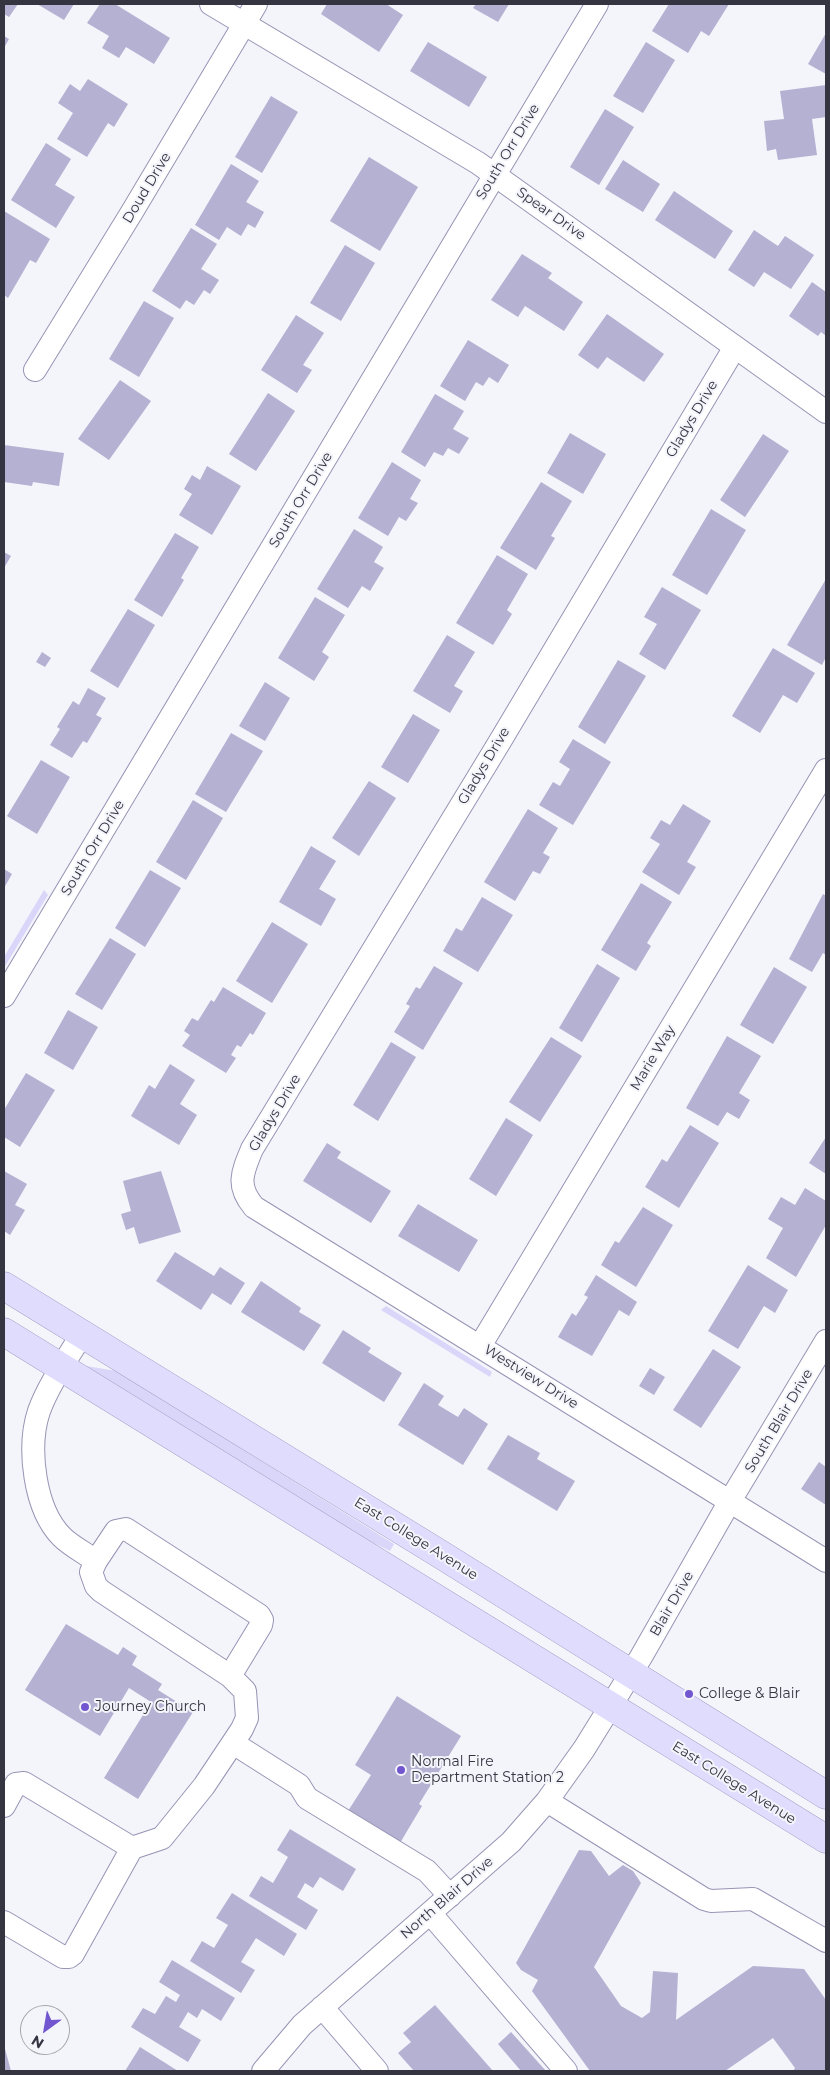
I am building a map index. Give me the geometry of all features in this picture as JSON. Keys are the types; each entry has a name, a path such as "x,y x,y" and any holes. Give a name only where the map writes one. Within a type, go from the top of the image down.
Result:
{"main road":[{"name":"East College Avenue","path":"4,1286 826,1795"},
{"name":"East College Avenue","path":"4,1332 826,1839"}],"street":[{"name":"Spear Drive","path":"211,4 465,155 826,412"},
{"name":"Doud Drive","path":"35,370 256,4"},
{"name":"South Orr Drive","path":"4,996 597,4"},
{"name":"Gladys Drive","path":"243,1188 244,1168 252,1149 499,743 735,347"},
{"name":"Marie Way","path":"480,1346 826,770"},
{"name":"Westview Drive","path":"243,1188 246,1197 254,1207 826,1561"},
{"path":"82,1334 39,1412 34,1452 35,1474 48,1519 62,1538 96,1561"},
{"name":"South Blair Drive","path":"730,1501 826,1341"},
{"name":"Blair Drive","path":"610,1706 730,1501"},
{"path":"4,1922 63,1957 69,1958 132,1848 162,1838 204,1786 233,1743 247,1718 245,1691 230,1676 96,1586 91,1572 116,1531 126,1529 259,1615 262,1620 261,1625 230,1676"},
{"name":"North Blair Drive","path":"263,2071 302,2025 511,1842 547,1801 610,1706"},
{"path":"233,1743 299,1785 307,1798 427,1871 450,1896"},
{"path":"4,1806 16,1784 24,1783 132,1848"},
{"path":"547,1801 704,1899 711,1901 753,1899 826,1941"},
{"path":"430,1913 566,2071"},
{"path":"322,2007 377,2071"}],"shaded area":[{"path":"44,890 48,895 4,968 4,957"},
{"path":"386,1306 492,1372 490,1377 381,1310"},
{"path":"86,1366 117,1371 394,1544 390,1551 343,1528 85,1368"}],"building":[{"path":"4,4 18,4 9,17 4,14"},
{"path":"37,4 74,4 64,20"},
{"path":"100,4 115,4 170,38 154,64 126,47 119,58 102,48 109,36 87,23"},
{"path":"327,4 386,4 403,15 379,52 321,14"},
{"path":"476,4 509,4 498,22 473,8"},
{"path":"669,4 729,4 709,36 701,31 688,53 652,31"},
{"path":"826,33 826,74 808,64"},
{"path":"4,36 9,39 4,48"},
{"path":"428,42 487,77 469,107 410,71"},
{"path":"646,42 675,60 643,113 613,96"},
{"path":"88,79 128,104 114,127 108,123 87,157 57,139 73,113 58,103 70,84 80,91"},
{"path":"826,85 826,117 812,119 817,155 778,160 776,149 767,151 764,121 784,119 780,91"},
{"path":"271,96 298,112 262,173 235,157"},
{"path":"605,109 634,127 599,185 570,167"},
{"path":"46,143 71,159 55,185 75,197 56,228 11,200"},
{"path":"369,157 418,187 380,251 330,221"},
{"path":"623,160 660,184 643,212 605,189"},
{"path":"231,164 259,181 246,202 264,212 255,228 248,224 241,236 227,227 219,240 195,225"},
{"path":"674,191 733,231 715,259 655,220"},
{"path":"4,211 50,239 36,263 30,260 8,298 4,295"},
{"path":"191,228 217,244 201,269 219,280 210,294 204,290 194,305 186,300 180,309 152,291"},
{"path":"754,230 778,246 785,236 814,255 791,289 764,272 754,287 728,270"},
{"path":"345,245 375,263 341,321 310,303"},
{"path":"522,254 552,273 548,278 583,302 564,331 525,306 518,317 491,300"},
{"path":"812,282 826,292 826,336 821,332 818,336 789,316"},
{"path":"144,301 174,318 139,377 109,359"},
{"path":"607,314 664,354 644,382 607,357 598,369 578,355"},
{"path":"296,315 324,333 303,365 312,370 297,393 261,370"},
{"path":"468,340 509,365 498,383 489,377 483,386 476,382 465,401 440,386"},
{"path":"120,380 151,401 109,460 78,439"},
{"path":"268,393 295,411 256,471 229,454"},
{"path":"435,394 464,411 453,429 469,438 459,454 448,448 443,456 434,452 425,467 401,452"},
{"path":"570,433 606,454 583,494 547,473"},
{"path":"763,434 789,451 745,517 720,500"},
{"path":"4,445 64,453 59,486 33,482 32,486 4,482"},
{"path":"392,462 421,480 410,499 418,503 406,521 399,517 388,536 358,518"},
{"path":"207,466 241,486 212,535 179,515 192,494 184,489 192,475 200,480"},
{"path":"541,482 572,501 551,536 555,538 536,570 500,548"},
{"path":"711,509 746,530 707,595 672,575"},
{"path":"354,529 383,547 374,562 384,568 370,591 362,586 348,608 317,589"},
{"path":"175,533 199,547 181,578 184,580 162,617 134,600"},
{"path":"4,552 11,556 4,568"},
{"path":"497,555 528,574 507,610 512,614 493,645 456,623"},
{"path":"826,579 826,657 822,665 787,645"},
{"path":"662,587 701,610 665,670 639,654 657,624 644,617"},
{"path":"315,597 345,615 322,652 329,657 314,681 278,658"},
{"path":"128,609 155,625 118,688 90,671"},
{"path":"447,635 475,652 454,686 463,691 450,713 413,691"},
{"path":"773,648 815,673 797,703 783,695 760,733 732,716"},
{"path":"42,652 51,658 45,667 36,662"},
{"path":"618,660 646,676 605,744 578,727"},
{"path":"265,682 290,698 265,741 239,726"},
{"path":"88,688 106,698 96,715 102,718 87,743 83,741 72,758 50,745 60,729 57,727 73,701 79,705"},
{"path":"413,714 440,730 408,783 381,767"},
{"path":"231,733 263,751 226,812 195,794"},
{"path":"573,739 611,762 573,825 539,805 553,782 560,786 570,769 559,762"},
{"path":"41,760 70,777 37,834 7,816"},
{"path":"369,781 396,798 359,856 332,838"},
{"path":"193,800 223,818 186,880 156,862"},
{"path":"683,804 711,821 687,862 696,867 679,895 642,872 660,844 650,838 661,820 670,825"},
{"path":"528,809 558,828 543,853 550,857 540,874 533,871 515,901 484,882"},
{"path":"311,846 336,861 319,889 336,899 321,926 279,902"},
{"path":"4,869 12,874 4,888"},
{"path":"150,870 181,888 145,947 115,928"},
{"path":"641,883 672,902 647,943 651,946 636,971 601,950"},
{"path":"823,894 826,896 826,955 823,953 812,972 789,959"},
{"path":"482,897 513,915 478,972 443,951 456,928 462,931"},
{"path":"272,922 308,944 272,1003 236,981"},
{"path":"110,938 136,954 102,1010 75,994"},
{"path":"597,964 620,978 582,1042 559,1028"},
{"path":"434,966 463,983 423,1050 394,1032 410,1006 406,1004 416,987 420,989"},
{"path":"774,967 807,987 773,1044 740,1025"},
{"path":"223,987 266,1013 253,1035 250,1033 241,1047 237,1045 231,1055 236,1058 226,1073 182,1046 190,1035 184,1031 192,1018 198,1021 211,1000 214,1002"},
{"path":"68,1010 98,1027 73,1070 44,1053"},
{"path":"727,1036 761,1056 739,1093 750,1100 739,1119 727,1112 718,1126 686,1108"},
{"path":"551,1037 582,1056 540,1122 509,1102"},
{"path":"391,1042 416,1057 378,1121 353,1105"},
{"path":"170,1064 195,1080 180,1104 197,1115 179,1145 131,1116 149,1085 155,1089"},
{"path":"26,1073 55,1090 20,1147 4,1137 4,1110"},
{"path":"506,1118 533,1135 496,1196 469,1179"},
{"path":"690,1125 719,1143 679,1208 645,1187 662,1159 667,1162"},
{"path":"826,1137 826,1174 809,1163"},
{"path":"327,1143 341,1152 337,1158 391,1191 371,1223 303,1181"},
{"path":"4,1171 27,1184 15,1205 25,1210 10,1235 4,1231"},
{"path":"161,1171 181,1232 139,1244 134,1227 126,1230 121,1214 131,1211 123,1181"},
{"path":"805,1188 826,1201 826,1225 796,1277 766,1258 783,1228 768,1219 781,1197 795,1205"},
{"path":"418,1204 478,1240 459,1272 398,1236"},
{"path":"643,1207 673,1225 636,1287 601,1265 615,1241 619,1243"},
{"path":"175,1252 214,1276 220,1267 245,1283 231,1305 212,1293 201,1310 156,1281"},
{"path":"748,1265 788,1290 775,1313 764,1306 738,1349 708,1331"},
{"path":"596,1275 637,1302 629,1316 619,1310 592,1356 558,1337 572,1313 576,1316 588,1297 584,1295"},
{"path":"261,1281 301,1308 299,1312 321,1325 304,1351 241,1312"},
{"path":"343,1330 371,1348 368,1352 402,1373 384,1402 322,1363"},
{"path":"713,1349 741,1367 701,1428 673,1410"},
{"path":"650,1368 665,1377 654,1395 639,1386"},
{"path":"424,1383 444,1396 438,1405 458,1417 464,1408 488,1424 463,1465 398,1425"},
{"path":"508,1435 540,1453 537,1459 575,1481 557,1511 487,1469"},
{"path":"819,1462 826,1467 826,1505 801,1489"},
{"name":"Journey Church","path":"66,1624 118,1655 123,1647 137,1656 132,1665 162,1684 158,1690 193,1712 138,1799 104,1778 151,1702 129,1688 100,1736 25,1690"},
{"name":"Normal Fire Department Station 2","path":"397,1696 461,1736 419,1804 422,1806 400,1843 348,1811 371,1775 355,1765"},
{"path":"290,1829 356,1869 343,1891 320,1877 313,1888 305,1883 297,1897 318,1910 306,1930 249,1896 261,1876 273,1883 288,1857 277,1850"},
{"path":"579,1850 591,1851 609,1876 623,1865 633,1871 641,1883 594,1967 621,2006 642,2018 650,2012 653,1971 678,1973 676,2020 753,1966 804,1969 826,2000 826,2071 793,2071 795,2068 773,2038 725,2071 590,2071 532,1991 538,1980 521,1970 516,1963"},
{"path":"232,1893 297,1934 284,1956 256,1938 241,1962 255,1970 241,1993 190,1961 202,1941 214,1948 228,1925 216,1918"},
{"path":"172,1960 235,1998 221,2021 202,2009 197,2018 188,2012 179,2027 201,2040 188,2062 131,2027 143,2008 155,2014 166,1996 176,2002 180,1995 159,1982"},
{"path":"435,2005 493,2071 414,2071 398,2053 411,2042 403,2033"},
{"path":"511,2032 546,2071 521,2071 498,2044"},
{"path":"4,2045 11,2071 4,2071"},
{"path":"140,2047 178,2071 125,2071"}],"place":[{"name":"College & Blair","path":"689,1694"},
{"name":"Journey Church","path":"85,1707"},
{"name":"Normal Fire Department Station 2","path":"401,1770"}]}
